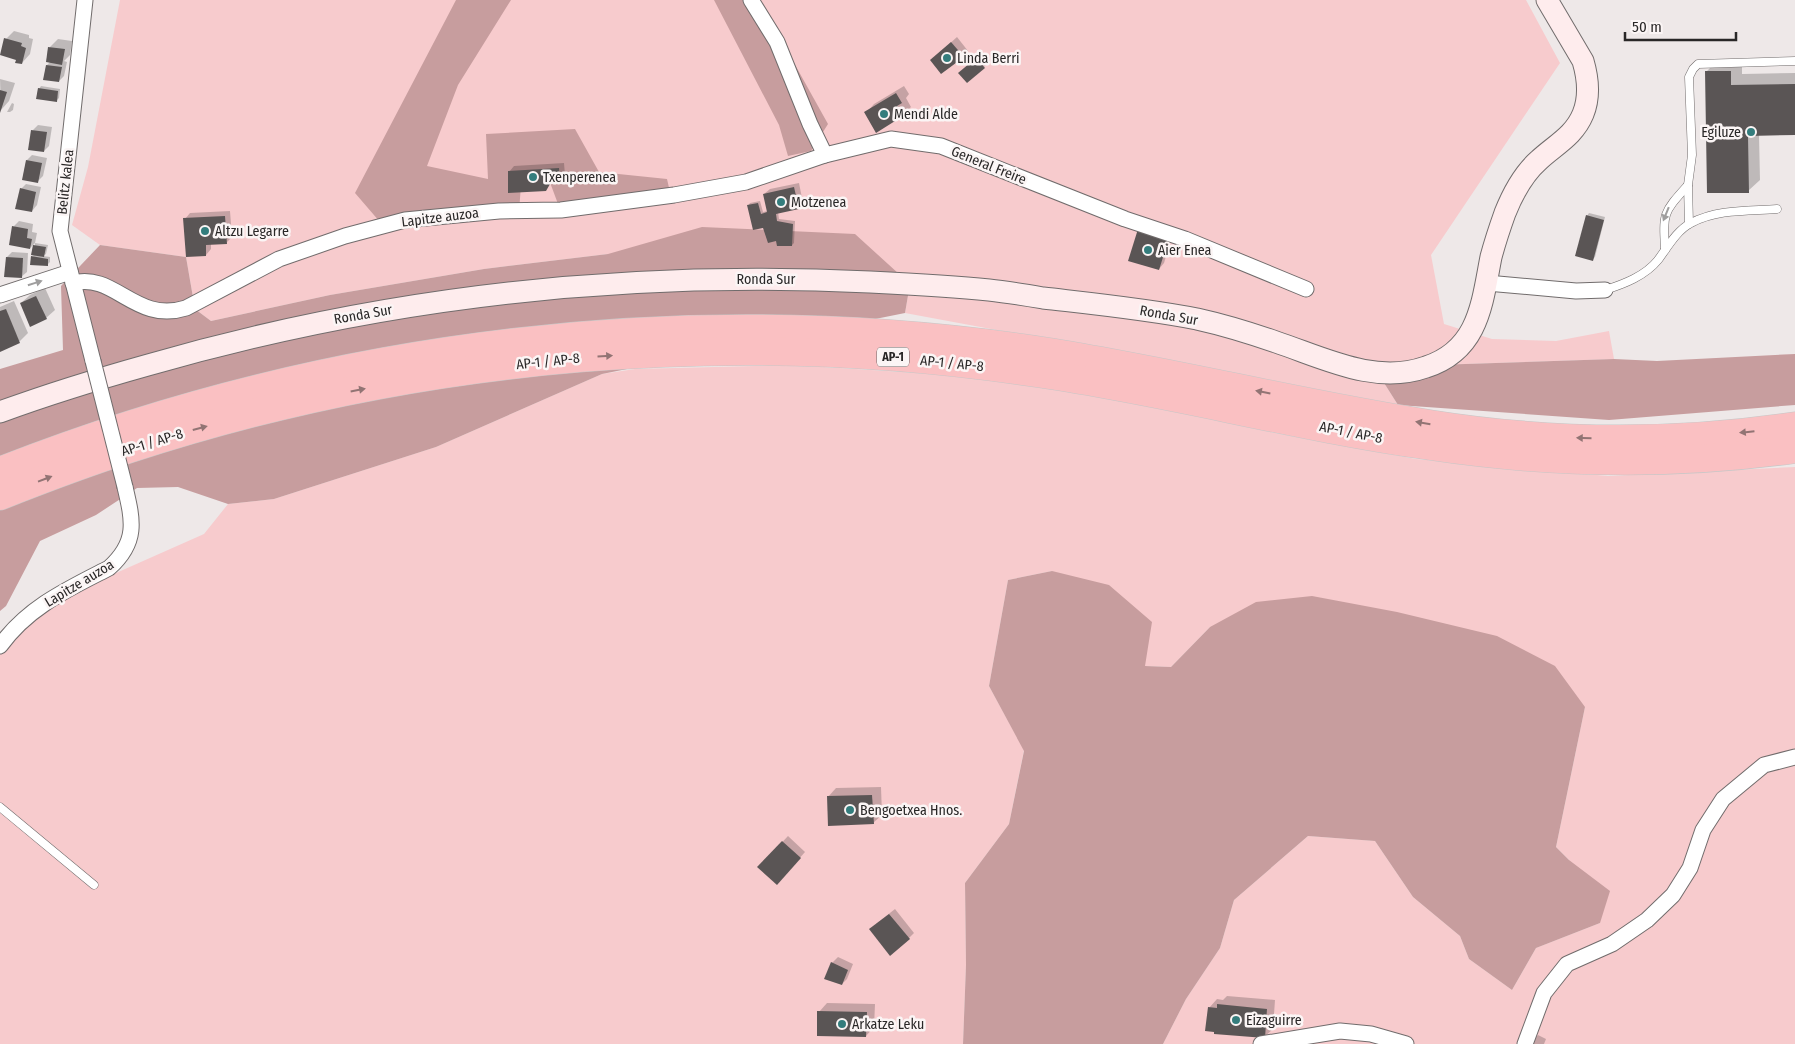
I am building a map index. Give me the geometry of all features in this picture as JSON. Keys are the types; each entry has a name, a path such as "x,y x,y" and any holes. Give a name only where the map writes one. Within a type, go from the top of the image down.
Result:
{"highway":[{"name":"AP-1 / AP-8","path":"0,471 136,422 231,395 333,371 453,350 518,341 593,334 714,328 846,331 977,342 1106,361 1430,424 1528,435 1606,438 1675,437 1724,435 1795,426"},
{"name":"AP-1 / AP-8","path":"0,496 67,470 149,443 262,411 338,393 447,374 521,364 650,353 780,351 910,358 993,367 1104,384 1363,435 1428,446 1527,458 1627,461 1676,460 1795,449"}],"main road":[{"name":"Ronda Sur","path":"0,412 81,384 202,350 312,324 394,308 489,295 578,286 673,280 812,279 994,290 1128,307 1192,318 1238,330 1358,369 1397,373 1424,368 1448,356 1459,347 1475,325 1482,306 1497,236 1514,191 1541,157 1571,134 1583,115 1588,82 1583,61 1547,0"}],"street":[{"name":"Belitz kalea","path":"85,0 60,231 93,361"},
{"path":"751,0 776,42 825,155"},
{"name":"General Freire","path":"825,155 891,139 941,146 1185,239 1306,289"},
{"name":"Lapitze auzoa","path":"0,295 72,277 95,282 150,310 174,312 186,308 279,259 345,236 405,220 499,211 561,210 674,195 746,182 825,155"},
{"path":"1487,283 1576,291 1605,290"},
{"name":"Lapitze auzoa","path":"0,646 23,620 45,602 109,568 124,552 132,532 132,521 125,487 93,361"},
{"path":"1525,1044 1544,993 1567,964 1612,944 1653,914 1673,895 1690,868 1703,830 1723,799 1764,765 1795,756"},
{"path":"1261,1044 1340,1031 1371,1034 1406,1044"}],"lane":[{"path":"1689,224 1688,185 1692,156 1689,77 1693,69 1698,64 1795,61"},
{"path":"1665,250 1663,221 1666,212 1688,185"},
{"path":"1605,290 1619,286 1645,272 1689,224 1714,214 1778,209"},
{"path":"0,807 94,885"}],"shaded area":[{"path":"120,0 1526,0 1560,63 1431,255 1444,324 1492,339 1556,341 1609,331 1614,359 1374,367 1398,405 905,313 910,284 608,254 484,269 330,295 211,321 195,309 186,257 100,245 72,225 88,167"},
{"path":"456,0 511,0 458,85 427,166 488,179 486,134 575,129 599,172 667,179 670,192 561,212 545,169 522,171 519,212 386,229 355,193"},
{"path":"714,0 759,0 828,124 811,151 788,156 779,125"},
{"path":"702,227 855,234 910,284 905,313 602,374 436,447 274,499 228,504 178,487 137,488 96,515 40,541 6,606 0,611 0,369 63,350 61,286 100,245 186,257 195,309 211,321 330,295 484,269 608,254"},
{"path":"1795,354 1795,405 1609,420 1398,405 1374,367 1614,359 1657,361"},
{"path":"792,365 934,374 1107,393 1275,433 1416,459 1608,476 1795,467 1795,1044 1163,1044 1186,999 1220,948 1234,900 1308,836 1375,841 1413,897 1460,936 1469,959 1512,990 1536,948 1600,923 1569,860 1556,847 1585,707 1210,627 1171,667 1144,666 1052,571 1008,580 989,686 1024,750 1009,824 965,883 966,965 963,1044 0,1044 0,649 23,620 80,589 204,534 228,504 274,499 436,447 602,374 635,369"},
{"path":"1052,571 1109,585 1152,622 1145,666 1171,667 1210,627 1256,602 1312,596 1397,612 1497,636 1555,666 1585,707 1556,847 1569,860 1610,891 1600,923 1536,948 1512,990 1469,959 1460,936 1413,897 1375,841 1308,836 1234,900 1220,948 1186,999 1163,1044 963,1044 966,965 965,883 1009,824 1024,751 989,686 1008,580"}],"building":[{"path":"4,38 22,43 21,46 26,48 22,64 15,63 16,60 0,55"},
{"name":"Linda Berri","path":"951,42 964,57 941,74 930,60"},
{"path":"48,47 65,49 62,65 46,62"},
{"path":"976,58 985,68 967,83 958,73"},
{"path":"46,65 62,67 59,82 43,80"},
{"name":"Egiluze","path":"1705,71 1731,71 1731,85 1795,84 1795,135 1748,136 1749,193 1707,193"},
{"path":"38,88 58,91 57,102 36,99"},
{"path":"0,90 7,92 0,113"},
{"name":"Mendi Alde","path":"896,93 902,103 897,106 903,116 876,133 864,112"},
{"path":"31,130 47,132 44,152 28,150"},
{"path":"26,160 42,163 38,183 22,180"},
{"name":"Txenperenea","path":"559,168 560,182 550,184 546,191 508,193 508,171"},
{"path":"794,187 799,209 776,214 777,221 793,224 792,246 777,246 776,241 768,243 763,228 753,230 747,205 758,203 761,214 767,212 763,194"},
{"path":"20,188 36,192 32,212 15,209"},
{"path":"1586,215 1604,220 1593,261 1575,256"},
{"name":"Altzu Legarre","path":"225,216 227,244 206,245 206,256 186,257 183,218"},
{"path":"12,226 28,229 27,238 32,239 30,249 9,245"},
{"name":"Aier Enea","path":"1138,229 1169,238 1159,270 1128,261"},
{"path":"33,245 46,247 44,257 31,255"},
{"path":"31,256 48,259 48,266 30,265"},
{"path":"6,257 23,258 22,278 4,277"},
{"path":"36,296 47,319 30,327 20,303"},
{"path":"6,309 20,343 0,352 0,311"},
{"name":"Bengoetxea Hnos.","path":"872,795 874,824 828,826 827,796"},
{"path":"782,841 801,858 777,885 757,867"},
{"path":"889,914 910,939 890,956 869,929"},
{"path":"831,962 848,970 842,985 824,979"},
{"name":"Eizaguirre","path":"1217,1004 1267,1009 1265,1038 1214,1034 1214,1032 1205,1031 1208,1007 1217,1008"},
{"name":"Arkatze Leku","path":"817,1011 867,1012 866,1037 817,1036"}],"place":[{"name":"Linda Berri","path":"947,58"},
{"name":"Mendi Alde","path":"884,114"},
{"name":"Egiluze","path":"1751,132"},
{"name":"Txenperenea","path":"533,177"},
{"name":"Motzenea","path":"781,202"},
{"name":"Altzu Legarre","path":"205,231"},
{"name":"Aier Enea","path":"1148,250"},
{"name":"Bengoetxea Hnos.","path":"850,810"},
{"name":"Eizaguirre","path":"1236,1020"},
{"name":"Arkatze Leku","path":"842,1024"}]}
